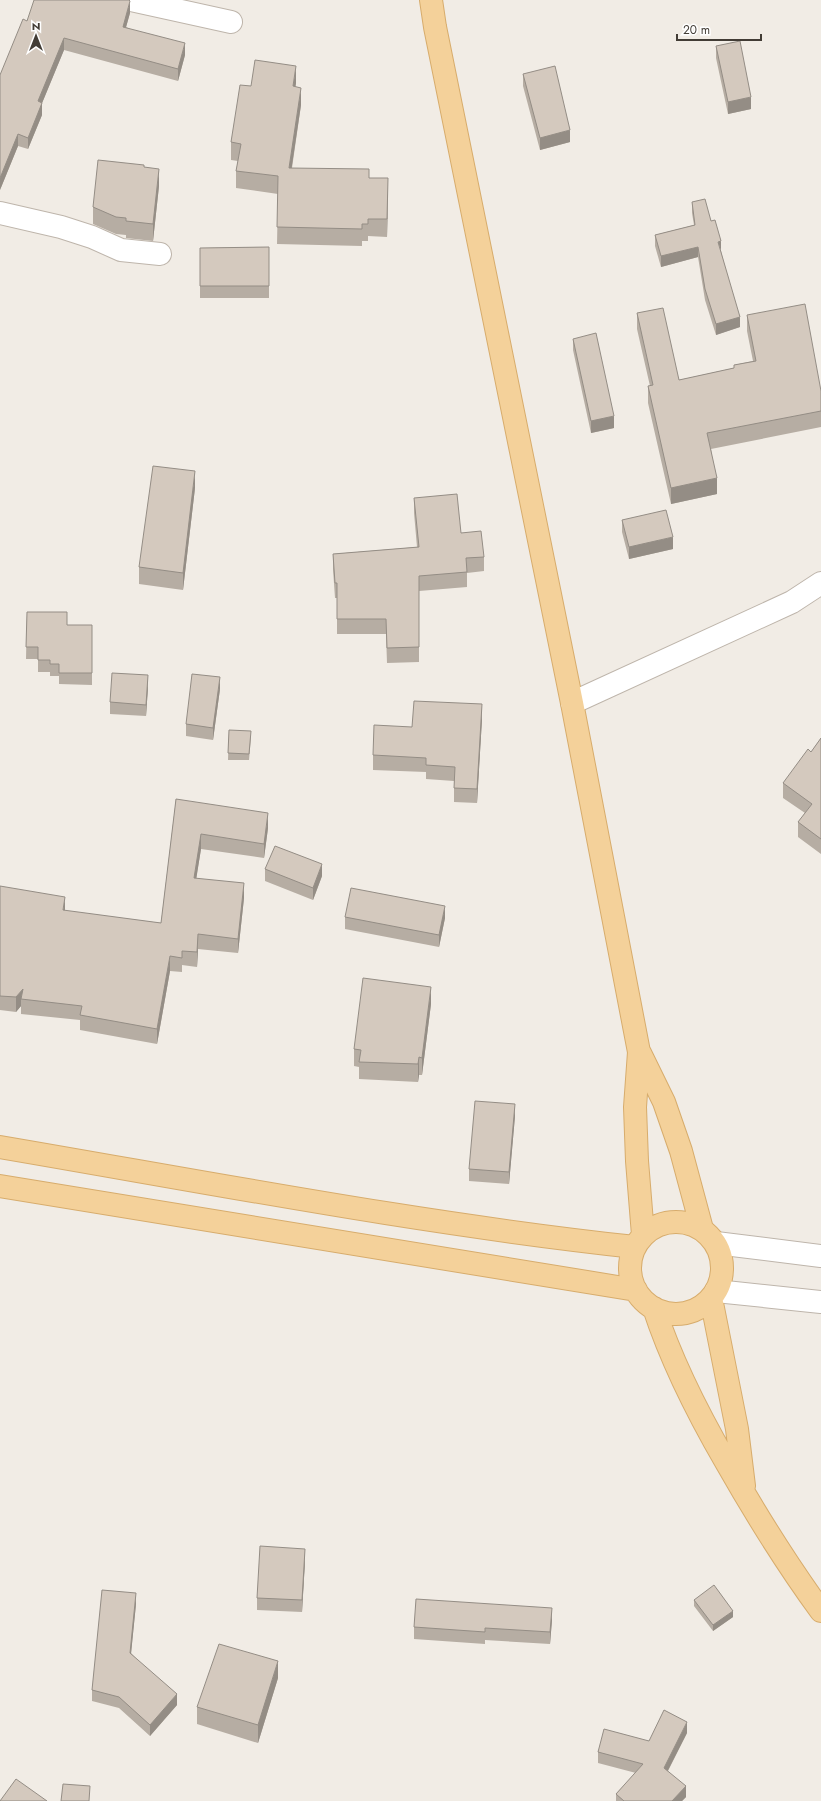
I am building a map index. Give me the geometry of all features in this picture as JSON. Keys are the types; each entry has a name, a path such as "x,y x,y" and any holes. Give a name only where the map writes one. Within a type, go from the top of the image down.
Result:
{"main road":[{"path":"431,0 572,704 639,1052 635,1107 639,1241"},
{"path":"639,1052 664,1102 709,1236 720,1252 723,1272 714,1295 699,1308 684,1313 668,1313 654,1308 644,1300 636,1290 630,1276 630,1261 639,1241 654,1227 678,1221 691,1224 709,1236"},
{"path":"0,1147 337,1205 543,1237 639,1241"},
{"path":"0,1186 636,1290"},
{"path":"714,1295 737,1429 746,1498"},
{"path":"654,1308 665,1343 682,1382 746,1498 802,1585 821,1610"}],"street":[{"path":"131,0 231,22"},
{"path":"0,213 61,227 92,237 121,250 160,254"},
{"path":"572,704 792,602 821,583"},
{"path":"709,1236 821,1256"},
{"path":"714,1295 821,1302"}],"building":[{"path":"34,0 129,0 123,27 185,43 178,69 64,38 38,101 42,103 28,138 18,134 0,178 0,75 23,19 27,21"},
{"path":"740,41 751,97 728,102 716,46"},
{"path":"255,60 296,66 293,86 301,88 289,168 369,169 369,178 388,178 387,219 368,219 368,224 362,224 362,229 277,227 278,176 236,171 241,144 231,142 240,85 251,86"},
{"path":"555,66 570,130 540,138 523,74"},
{"path":"98,160 144,165 144,167 159,169 153,224 126,221 126,218 116,217 93,207"},
{"path":"705,199 711,221 715,220 721,241 718,242 740,317 716,324 705,289 698,247 661,256 655,235 695,225 692,202"},
{"path":"269,247 269,286 200,286 200,248"},
{"path":"805,304 821,391 821,411 707,433 717,478 671,488 648,386 653,385 637,313 663,308 679,380 734,368 734,365 756,361 747,315"},
{"path":"596,333 614,416 591,421 573,339"},
{"path":"153,466 195,471 183,573 139,567"},
{"path":"457,494 461,533 481,531 484,557 466,558 467,572 419,576 419,647 387,648 386,619 337,619 337,583 335,583 333,554 419,547 414,498"},
{"path":"666,510 673,537 629,547 622,520"},
{"path":"27,612 67,612 67,625 92,625 92,673 59,673 59,664 50,664 50,660 38,660 38,647 26,647"},
{"path":"112,673 148,675 146,705 110,702"},
{"path":"192,674 220,677 213,728 186,724"},
{"path":"414,701 482,704 477,789 454,788 455,767 426,765 426,758 373,755 374,725 412,727"},
{"path":"229,730 251,731 249,754 228,753"},
{"path":"821,738 821,839 798,822 812,804 783,783 808,749 811,752"},
{"path":"176,799 268,813 264,844 201,834 194,878 244,883 238,939 198,934 197,952 182,951 182,958 170,956 157,1029 80,1015 82,1006 21,999 23,989 16,997 0,996 0,886 65,897 63,910 161,923"},
{"path":"275,846 322,864 313,888 265,869"},
{"path":"351,888 445,906 439,935 345,917"},
{"path":"363,978 431,987 422,1058 419,1057 418,1064 359,1062 361,1050 354,1049"},
{"path":"475,1101 515,1104 509,1172 469,1169"},
{"path":"260,1546 305,1549 302,1600 257,1598"},
{"path":"714,1585 733,1611 713,1625 694,1600"},
{"path":"102,1590 136,1593 130,1653 177,1694 150,1725 119,1697 92,1690"},
{"path":"416,1599 552,1608 550,1632 485,1628 485,1632 414,1627"},
{"path":"219,1644 278,1661 258,1725 197,1707"},
{"path":"664,1710 687,1722 664,1768 686,1786 672,1801 624,1801 616,1794 643,1764 598,1752 604,1729 649,1741"},
{"path":"16,1779 47,1801 0,1801"},
{"path":"63,1784 90,1786 89,1801 61,1801"}]}
